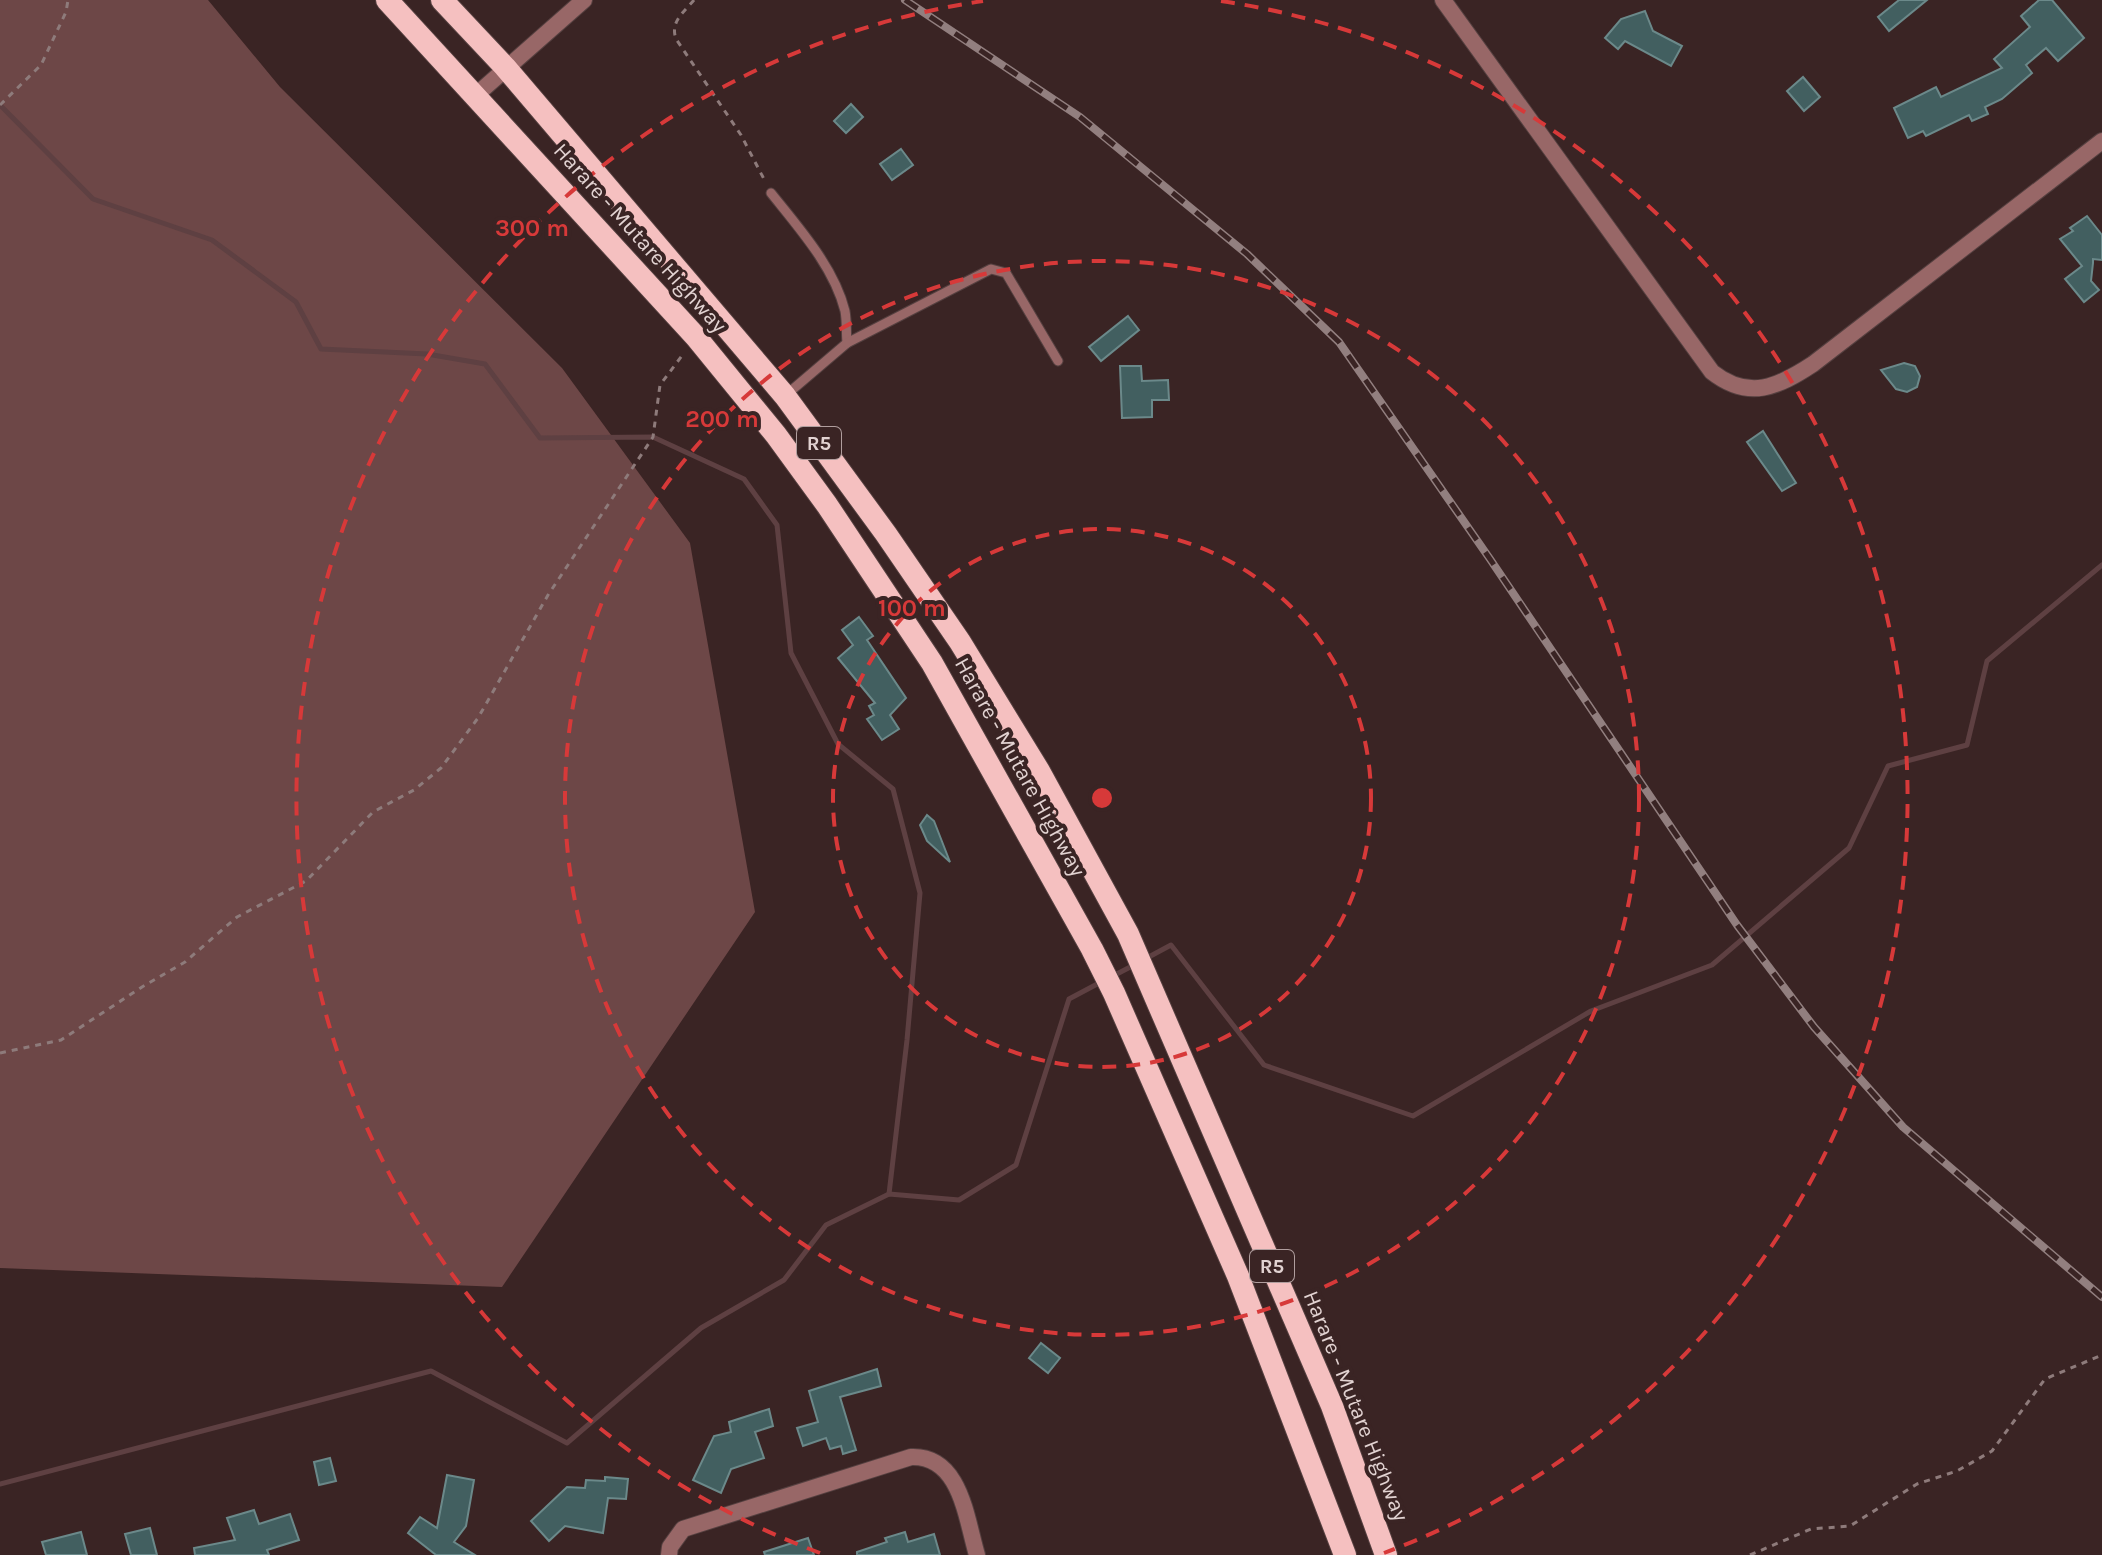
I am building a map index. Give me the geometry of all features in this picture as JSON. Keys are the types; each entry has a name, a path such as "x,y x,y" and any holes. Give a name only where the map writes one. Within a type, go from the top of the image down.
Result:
{"highway":[{"name":"Harare - Mutare Highway","path":"387,0 696,337 776,435 827,505 932,663 1114,993 1238,1276 1345,1555"},
{"name":"Harare - Mutare Highway","path":"442,0 505,67 785,396 960,642 1039,771 1128,934 1149,980 1332,1406 1386,1555"}],"street":[{"path":"475,96 584,0"},
{"path":"1451,3 1712,372 1723,380 1749,388 1767,388 1782,383 1813,364 2102,141"},
{"path":"669,1555 670,1547 683,1529 911,1457 923,1457 936,1461 953,1478 977,1555"}],"lane":[{"path":"771,193 826,267 844,309 847,343"},
{"path":"785,396 847,343 991,269 1006,273 1058,361"}],"path":[{"path":"0,105 41,65 66,12 68,0"},
{"path":"694,0 675,22 673,30 676,39 741,135 771,193"},
{"path":"0,1053 61,1040 185,962 237,917 306,881 373,812 414,790 441,768 478,718 548,595 653,437 660,385 696,337"},
{"path":"1750,1555 1811,1529 1850,1526 1917,1484 1957,1471 1992,1451 2045,1379 2102,1355"}],"shaded area":[{"path":"0,0 208,0 280,87 562,368 690,543 755,912 502,1287 0,1268"}],"building":[{"path":"1899,0 1927,0 1889,31 1878,17"},
{"path":"2039,0 2052,0 2084,38 2058,61 2046,48 2026,65 2032,73 2002,99 1985,107 1988,114 1972,121 1969,115 1926,136 1923,131 1908,138 1894,108 1936,87 1941,97 2002,68 1994,59 2030,27 2021,16"},
{"path":"1645,11 1653,31 1682,46 1671,66 1625,41 1618,49 1605,38 1621,19"},
{"path":"1803,77 1820,97 1804,111 1787,91"},
{"path":"851,104 863,117 846,133 834,121"},
{"path":"901,149 913,165 892,180 880,164"},
{"path":"2087,216 2102,235 2102,260 2093,259 2091,281 2099,290 2084,302 2065,279 2082,266 2060,239"},
{"path":"1128,316 1139,330 1101,361 1089,347"},
{"path":"1904,363 1915,366 1920,376 1917,387 1907,392 1896,389 1881,370"},
{"path":"1120,366 1141,366 1142,381 1168,380 1169,400 1152,400 1152,417 1122,418"},
{"path":"1763,431 1796,483 1782,491 1747,442"},
{"path":"859,617 873,636 867,640 906,698 890,715 899,729 882,740 867,719 874,715 869,706 875,703 838,658 853,645 842,630"},
{"path":"927,815 934,821 950,862 927,841 920,825"},
{"path":"1041,1343 1060,1358 1048,1373 1029,1358"},
{"path":"877,1369 881,1386 840,1397 856,1450 843,1454 841,1446 830,1449 826,1438 803,1446 797,1428 818,1422 809,1391"},
{"path":"769,1409 773,1426 755,1432 764,1458 731,1469 721,1493 693,1480 714,1436 731,1432 729,1422"},
{"path":"330,1458 336,1481 319,1485 314,1462"},
{"path":"447,1475 474,1480 466,1526 454,1542 475,1555 436,1555 408,1533 420,1517 437,1528"},
{"path":"605,1477 628,1479 626,1499 608,1498 603,1533 565,1526 549,1541 531,1521 567,1487 585,1488 586,1480 605,1481"},
{"path":"254,1510 259,1524 290,1514 299,1540 267,1550 269,1555 195,1555 194,1548 235,1540 227,1518"},
{"path":"150,1528 157,1555 131,1555 125,1534"},
{"path":"81,1532 87,1555 46,1555 42,1542"},
{"path":"905,1532 908,1542 934,1534 940,1555 857,1555 857,1552 887,1542 885,1538"},
{"path":"808,1538 814,1555 765,1555 764,1552"}],"waterway":[{"path":"0,105 93,199 212,240 296,302 321,349 427,354 485,364 540,438 653,437 744,479 777,525 791,653 838,744 893,789 920,893 889,1194"},
{"path":"1145,959 1171,945 1264,1065 1413,1116 1591,1011 1712,965 1849,848 1888,766 1967,745 1987,661 2102,565"},
{"path":"1113,976 1136,964"},
{"path":"0,1484 431,1371 567,1443 701,1328 784,1280 826,1225 889,1194 959,1200 1016,1165 1069,999 1101,982"}],"railway":[{"path":"905,0 1080,117 1247,254 1339,342 1737,925 1814,1027 1903,1127 2102,1297"}]}
